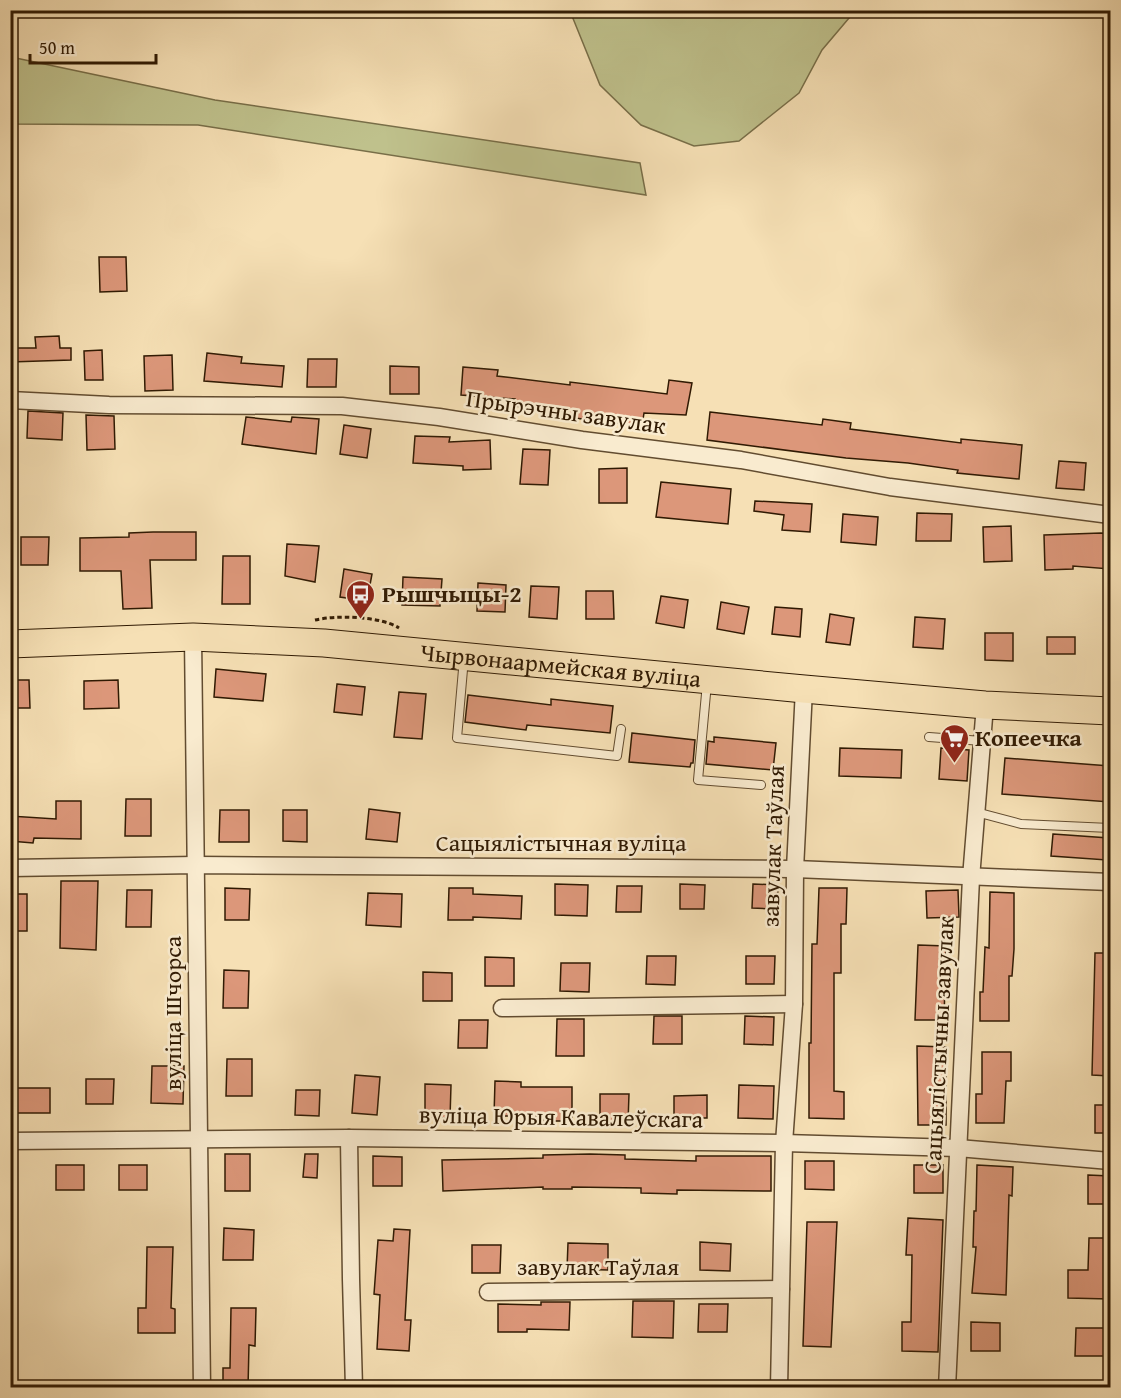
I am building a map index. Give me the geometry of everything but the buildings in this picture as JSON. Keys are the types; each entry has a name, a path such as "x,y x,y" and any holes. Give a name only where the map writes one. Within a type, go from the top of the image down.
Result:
{"highway":[{"name":"Чырвонаармейская вуліца","path":"10,644 193,637 324,643 985,705 1110,711"}],"street":[{"name":"Прырэчны завулак","path":"10,400 110,405 342,406 439,417 582,440 741,460 890,487 1110,515"},
{"name":"вуліца Шчорса","path":"193,637 202,1388"},
{"name":"завулак Таўлая","path":"779,1388 784,1143 794,1004 795,869 804,689"},
{"name":"Сацыялістычны завулак","path":"947,1388 971,878 985,705"},
{"name":"Сацыялістычная вуліца","path":"10,868 196,865 795,869 1110,882"},
{"path":"502,1008 794,1004"},
{"name":"вуліца Юрыя Кавалеўскага","path":"10,1141 349,1138 784,1143 958,1148 1110,1161"},
{"path":"349,1138 354,1388"},
{"name":"завулак Таўлая","path":"488,1292 781,1289"}],"lane":[{"path":"464,655 457,738 617,756 621,729"},
{"path":"707,679 698,780 761,785"},
{"path":"929,737 982,741"},
{"path":"976,812 1021,824 1110,828"}],"green space":[{"path":"570,11 855,11 822,50 799,93 739,141 694,146 641,125 600,85"},
{"path":"11,57 215,100 640,163 646,195 198,125 11,124"}],"place":[{"name":"Рышчыцы-2","path":"361,620"},
{"name":"Копеечка","path":"954,764"}]}
